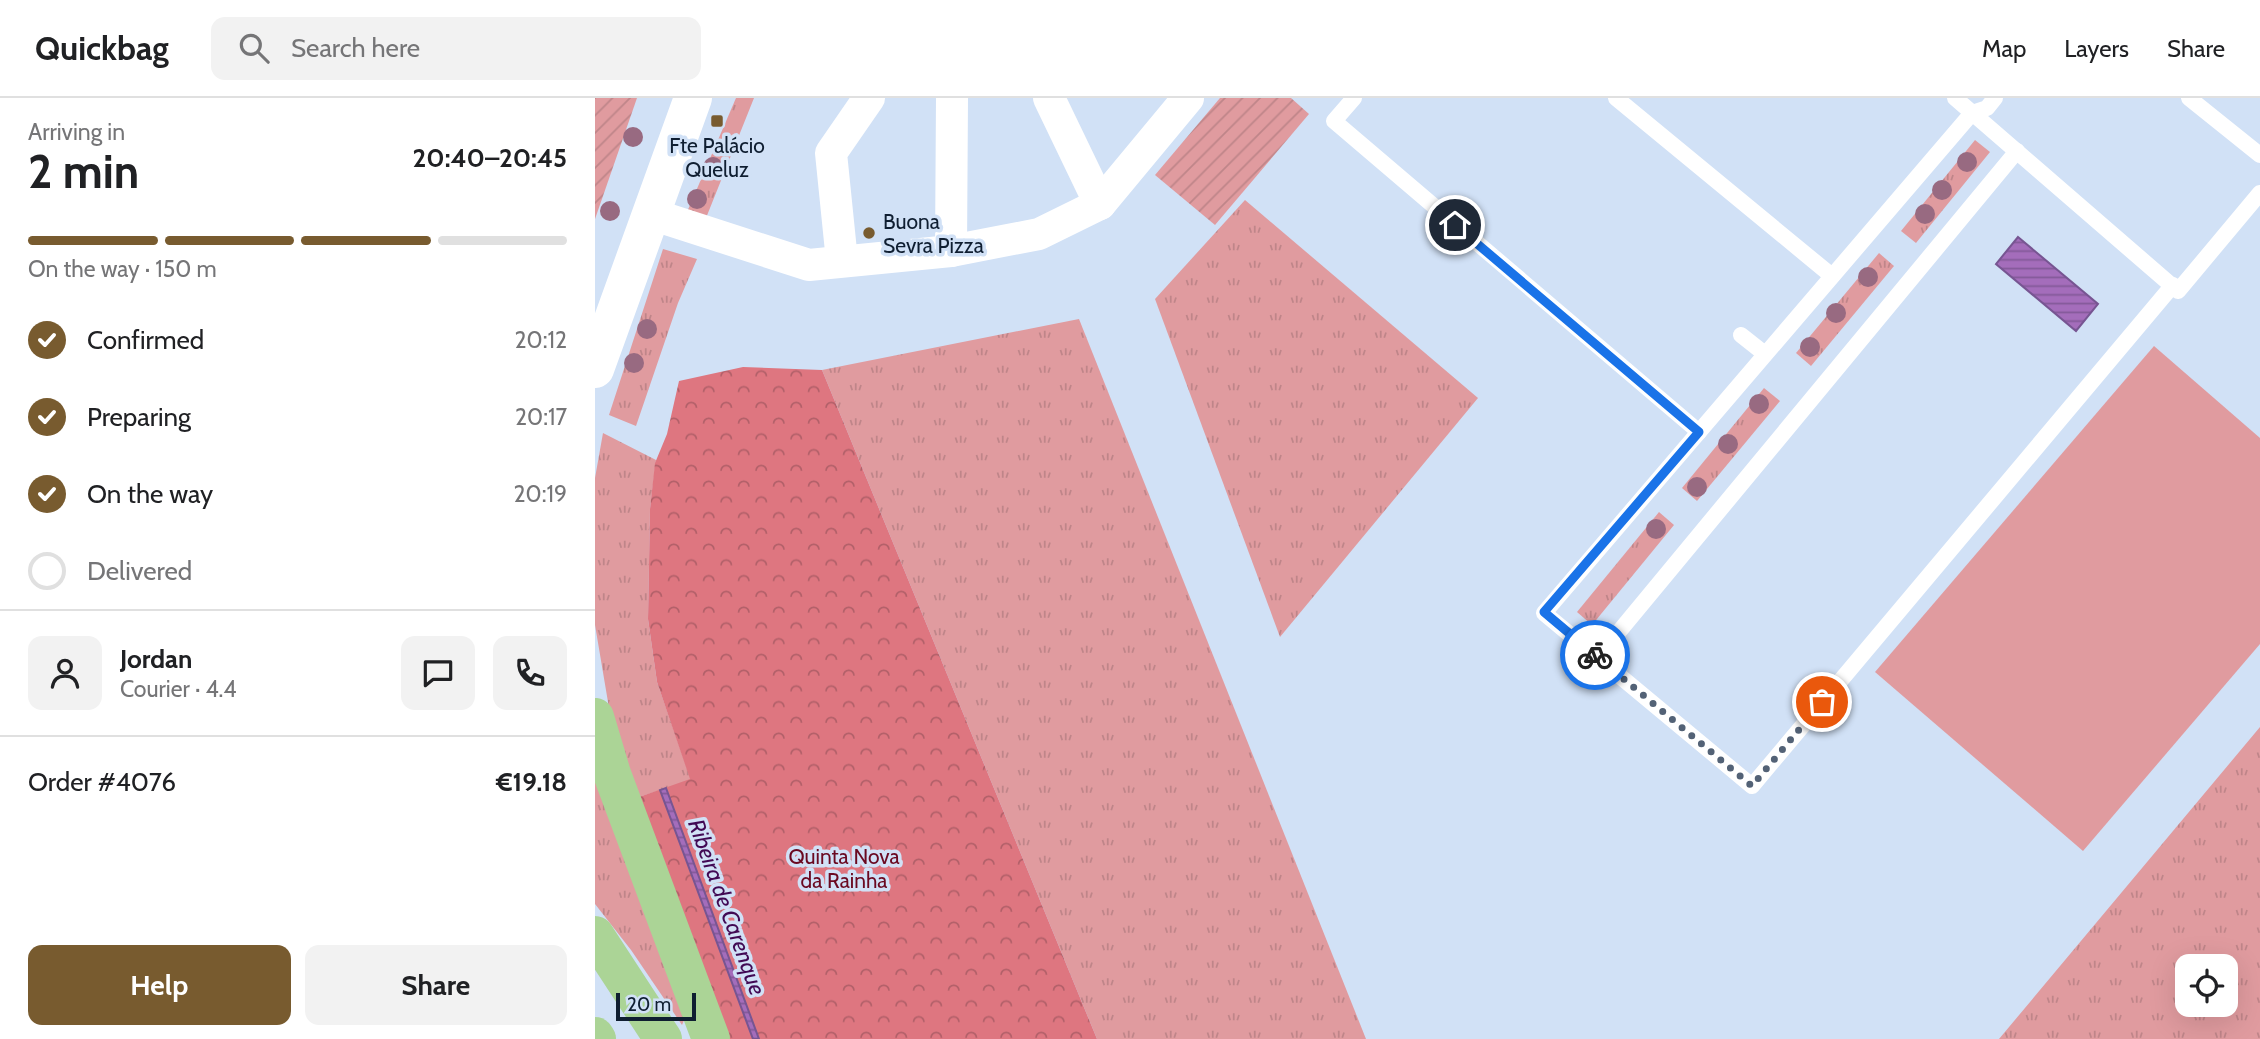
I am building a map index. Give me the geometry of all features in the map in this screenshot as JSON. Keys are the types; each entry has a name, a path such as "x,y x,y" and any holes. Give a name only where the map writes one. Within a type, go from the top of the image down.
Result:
{"highway":[{"path":"595,717 612,774 711,1039"},
{"path":"595,935 663,1039"}],"street":[{"path":"595,369 693,98"},
{"path":"842,261 831,153 869,98"},
{"path":"951,251 952,98"},
{"path":"1049,98 1100,204"},
{"path":"651,214 809,265 951,251 1039,234 1100,204 1188,98"}],"lane":[{"path":"1354,98 1333,121 1699,432"},
{"path":"1616,98 1832,276"},
{"path":"1955,98 2178,290 2260,193"},
{"path":"1995,98 1987,108 1972,113 1544,612 1752,786 2173,285"},
{"path":"2189,98 2260,155"},
{"path":"1598,657 2017,151"},
{"path":"1741,335 1765,354"}],"green space":[{"path":"595,98 637,98 595,219"},
{"path":"736,98 754,98 706,218 687,212"},
{"path":"1220,98 1291,98 1309,114 1215,225 1155,175"},
{"path":"1975,140 1990,152 1916,243 1901,231"},
{"path":"1245,200 1478,398 1280,637 1155,299"},
{"path":"663,249 697,259 678,303 636,426 609,415"},
{"path":"1879,253 1894,266 1811,366 1796,353"},
{"path":"1079,319 1366,1039 1097,1039 822,370"},
{"path":"2154,346 2260,438 2260,644 2083,851 1875,672"},
{"name":"Quinta Nova da Rainha","path":"743,367 822,370 1097,1039 727,1039 639,797 690,779 657,682 648,619 650,509 655,463 667,434 679,381"},
{"path":"1764,388 1780,401 1697,501 1682,488"},
{"path":"603,433 656,460 650,509 648,619 657,682 691,780 639,797 609,708 595,625 595,478"},
{"path":"1659,512 1674,525 1592,625 1577,612"},
{"path":"2260,727 2260,1039 1999,1039"},
{"path":"595,774 685,1018 682,1025 631,950 595,904"}],"shaded area":[{"path":"2018,237 2098,304 2076,331 1996,264"},
{"path":"666,788 759,1039 753,1039 660,790"}],"way so far":[{"path":"1595,655 1752,786 1822,702"}],"place":[{"name":"Fte Palácio Queluz","path":"717,121"},
{"name":"Buona Sevra Pizza","path":"869,233"}],"route":[{"path":"1455,225 1699,432 1544,612 1595,655"}],"water label":[{"name":"Ribeira de Carenque","path":"727,907"}]}
